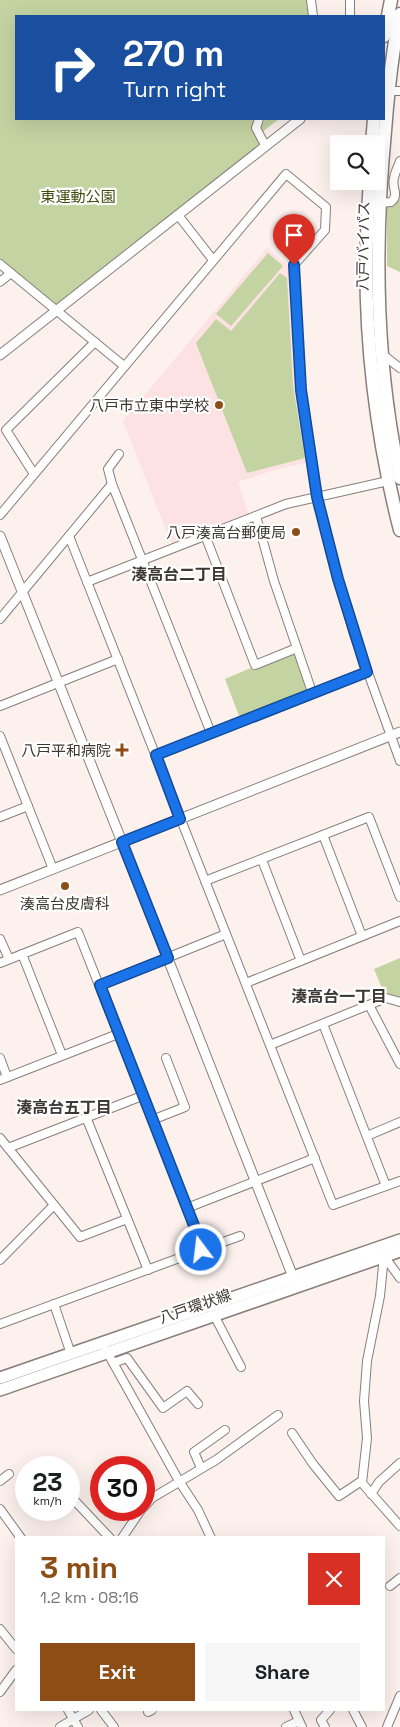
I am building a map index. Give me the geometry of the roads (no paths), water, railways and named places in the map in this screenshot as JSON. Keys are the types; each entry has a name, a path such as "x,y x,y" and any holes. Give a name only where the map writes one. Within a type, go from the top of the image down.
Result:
{"highway":[{"path":"385,31 391,0"},
{"name":"八戸バイパス","path":"400,14 395,37 391,91 381,167 378,237 381,354 400,530"},
{"path":"373,135 374,120"},
{"name":"八戸バイパス","path":"369,190 366,246 369,346 379,430 394,480"}],"main road":[{"name":"八戸環状線","path":"0,1378 71,1354 106,1347 214,1315 400,1240"},
{"name":"八戸環状線","path":"0,1390 106,1347 295,1282 400,1251"}],"street":[{"path":"312,0 313,15"},
{"path":"350,0 350,15"},
{"path":"259,120 256,128 266,145"},
{"path":"0,355 299,120"},
{"path":"380,202 391,202 395,199 394,178 400,161"},
{"path":"0,515 286,174 326,207 325,230 294,265 301,390 317,497 338,579 367,672 400,761"},
{"path":"178,214 213,260"},
{"path":"0,264 124,366"},
{"path":"0,282 12,273"},
{"path":"34,474 6,430 95,342"},
{"path":"381,354 400,368"},
{"path":"120,454 108,469 112,484 211,733"},
{"path":"87,582 286,504 394,480"},
{"path":"0,619 112,484"},
{"path":"256,516 274,582 312,692"},
{"path":"205,535 255,665 297,648"},
{"path":"0,536 295,1282"},
{"path":"69,536 333,1206 400,1181"},
{"path":"0,706 118,659"},
{"path":"156,755 312,692 367,672"},
{"path":"0,890 400,732"},
{"path":"0,736 2,750 28,806 53,869"},
{"path":"0,817 28,806"},
{"path":"205,881 369,817 400,897"},
{"path":"323,835 362,936"},
{"path":"262,860 300,961"},
{"path":"246,983 400,921"},
{"path":"0,963 78,932 188,1208 202,1246 201,1250"},
{"path":"100,985 226,934"},
{"path":"0,939 8,960"},
{"path":"22,954 62,1055"},
{"path":"270,1045 386,998 400,1002"},
{"path":"369,1005 400,1064"},
{"path":"322,1024 386,1186"},
{"path":"0,1058 4,1078 118,1034"},
{"path":"152,1120 185,1107 166,1058"},
{"path":"8,1148 142,1096"},
{"path":"86,1117 148,1270"},
{"path":"367,1136 400,1122"},
{"path":"0,1138 80,1237 127,1219"},
{"path":"188,1208 314,1158"},
{"path":"0,1260 54,1205"},
{"path":"0,1324 240,1236"},
{"path":"384,1256 400,1278"},
{"path":"384,1256 380,1296 367,1361 364,1401 367,1438 362,1483 400,1526"},
{"path":"54,1304 71,1354"},
{"path":"214,1315 241,1367"},
{"path":"106,1347 113,1363 179,1481 198,1510 211,1536"},
{"path":"113,1363 126,1358 163,1408 187,1391 198,1404"},
{"path":"155,1496 216,1460 278,1415"},
{"path":"202,1468 194,1452 225,1430"},
{"path":"292,1432 339,1496 360,1482 362,1483"},
{"path":"372,1494 379,1482 400,1463"},
{"path":"0,1481 9,1474"},
{"path":"80,1506 108,1536"},
{"path":"0,1509 20,1536"},
{"path":"123,1536 134,1521"},
{"path":"390,1586 400,1578"},
{"path":"0,1629 15,1648"},
{"path":"0,1692 15,1671"},
{"path":"387,1727 400,1696"},
{"path":"69,1711 78,1727"},
{"path":"60,1727 87,1711"},
{"path":"102,1711 114,1727"},
{"path":"286,1727 301,1724 294,1711"},
{"path":"325,1727 321,1720 329,1711"},
{"path":"354,1711 362,1727"}],"place":[{"name":"八戸市立東中学校","path":"219,405"},
{"name":"八戸湊高台郵便局","path":"296,532"},
{"name":"八戸平和病院","path":"122,750"},
{"name":"湊高台皮膚科","path":"65,886"}],"district":[{"name":"湊高台二丁目","path":"179,574"},
{"name":"湊高台一丁目","path":"339,996"},
{"name":"湊高台五丁目","path":"64,1107"}],"park label":[{"name":"東運動公園","path":"78,196"}]}
